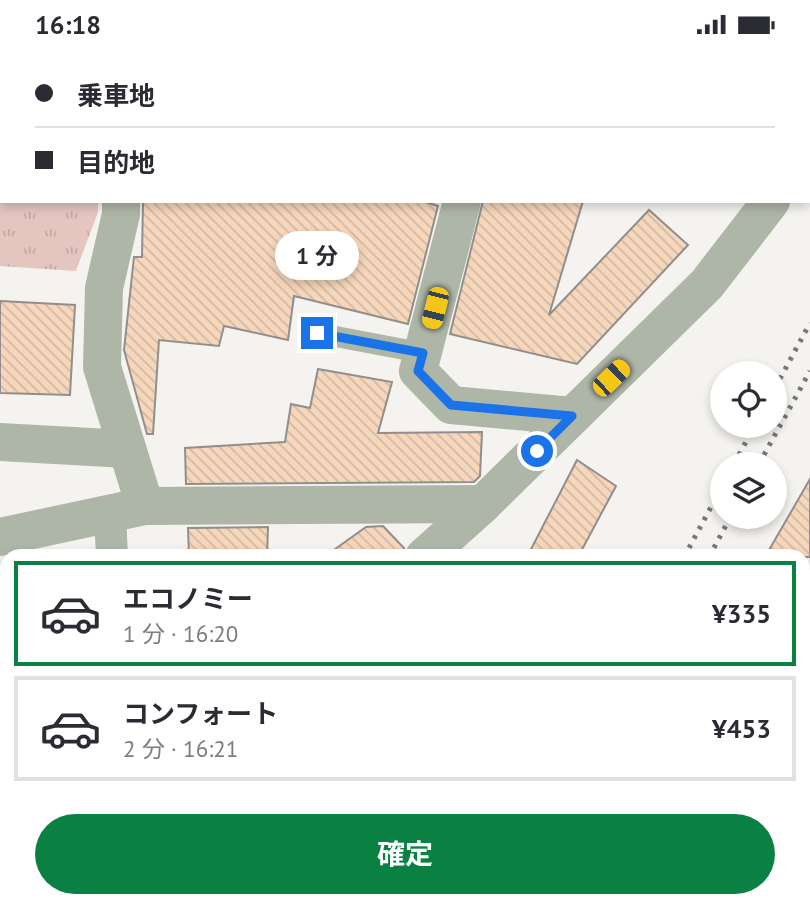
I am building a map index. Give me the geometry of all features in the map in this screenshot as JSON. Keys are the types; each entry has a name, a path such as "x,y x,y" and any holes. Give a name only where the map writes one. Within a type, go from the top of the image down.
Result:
{"street":[{"path":"115,549 127,510 127,449 102,367 104,288 121,214 121,203"},
{"path":"460,203 418,371 451,405 572,416"},
{"path":"433,549 483,504 707,284 769,203"},
{"path":"0,442 127,449"},
{"path":"0,537 127,510 483,504"}],"lane":[{"path":"317,333 423,353"}],"green space":[{"path":"0,203 98,203 98,212 76,271 0,266"}],"building":[{"path":"143,203 429,203 438,206 408,324 294,296 288,340 224,326 219,346 159,340 153,434 147,434 124,350 134,257 142,257"},
{"path":"483,203 582,203 549,315 649,210 688,245 577,364 450,334"},
{"path":"0,301 75,305 70,395 0,393"},
{"path":"318,369 392,382 378,433 482,432 480,476 474,482 186,484 185,448 285,442 291,404 310,408"},
{"path":"577,460 616,486 582,549 531,549"},
{"path":"810,479 810,549 770,549 781,529 787,529 787,519"},
{"path":"383,526 404,549 335,549 366,527"},
{"path":"268,527 267,549 189,549 188,528"}],"railway":[{"path":"787,366 810,323"},
{"path":"766,452 810,371"},
{"path":"740,452 748,438"},
{"path":"688,549 710,509"},
{"path":"713,549 724,529"}],"route":[{"path":"317,333 423,353 418,371 451,405 572,416 537,451"}]}
